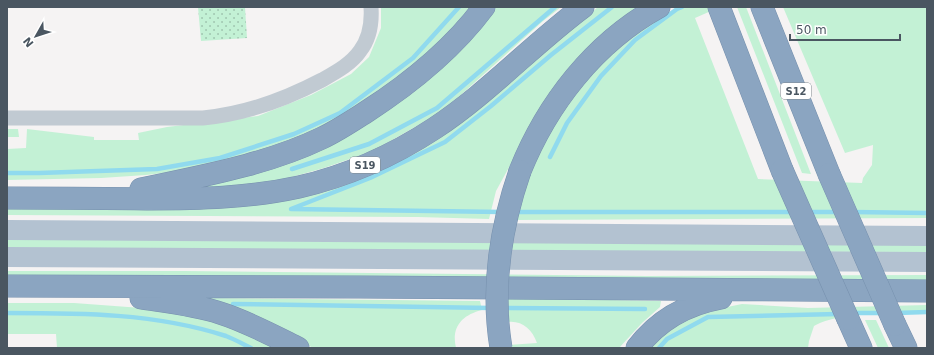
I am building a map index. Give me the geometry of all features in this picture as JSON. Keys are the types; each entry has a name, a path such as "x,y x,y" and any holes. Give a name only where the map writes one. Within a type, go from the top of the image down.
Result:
{"highway":[{"path":"99,198 229,170 286,152 321,138 342,127 390,97 436,61 471,24 484,7"},
{"name":"S19","path":"7,198 186,198 242,196 299,187 348,172 397,150 445,121 474,99 583,7"},
{"path":"501,348 497,302 499,256 506,220 520,171 534,138 571,82 591,60 613,39 639,19 659,7"},
{"name":"S12","path":"762,7 829,174 906,348"},
{"path":"719,9 782,170 861,348"},
{"path":"7,286 927,291"},
{"path":"63,287 171,302 220,313 298,348"},
{"path":"637,348 657,327 672,316 688,308 713,299 759,290"}],"main road":[{"path":"7,230 927,236"},
{"path":"7,257 927,262"}],"street":[{"path":"7,118 203,118 259,108 307,88 337,71 351,61 362,49 368,37 372,18 371,7"}],"green space":[{"path":"198,7 245,7 247,38 201,41"},
{"path":"381,7 472,7 444,40 408,71 368,100 322,128 274,150 197,169 146,175 101,178 7,180 7,149 26,148 27,129 94,137 94,140 139,140 138,133 167,127 258,116 311,95 351,74 369,57 381,28"},
{"path":"494,7 561,7 543,21 443,111 373,151 324,168 281,180 228,187 196,189 317,148"},
{"path":"598,7 646,7 518,151 496,191 489,219 418,217 7,215 7,205 370,174 420,150 457,126"},
{"path":"681,7 720,7 695,18 758,179 862,183 863,178 872,165 873,145 845,153 783,7 927,7 927,218 513,220 525,181 557,117 597,67 639,30"},
{"path":"737,7 746,7 811,174 802,173"},
{"path":"7,129 18,129 19,137 7,137"},
{"path":"7,239 927,245 927,252 7,251"},
{"path":"7,271 184,271 647,276 927,275 927,285 7,280"},
{"path":"200,298 480,301 482,310 469,315 460,323 455,334 456,348 313,348 284,331"},
{"path":"506,298 661,301 660,307 642,323 619,348 508,348 508,345 537,343 526,326 517,322 507,322"},
{"path":"7,303 74,303 182,311 224,324 276,348 57,348 56,334 7,334"},
{"path":"742,304 808,308 927,305 927,314 901,312 869,313 825,321 814,326 808,348 647,348 656,336 698,313"},
{"path":"865,320 876,320 889,348 878,348"}],"waterway":[{"path":"7,173 157,169 220,158 294,134 340,113 413,58 459,7"},
{"path":"292,169 369,144 437,108 555,7"},
{"path":"501,212 291,209 370,178 445,142 612,7"},
{"path":"550,157 567,123 601,76 635,40 677,9 682,7"},
{"path":"515,212 793,212"},
{"path":"807,212 839,212"},
{"path":"853,212 927,213"},
{"path":"233,304 491,308"},
{"path":"502,308 645,309"},
{"path":"896,313 927,312"},
{"path":"7,313 90,314 145,319 199,328 226,336 251,348"},
{"path":"852,313 882,313"},
{"path":"659,348 667,339 708,317 838,314"}]}
